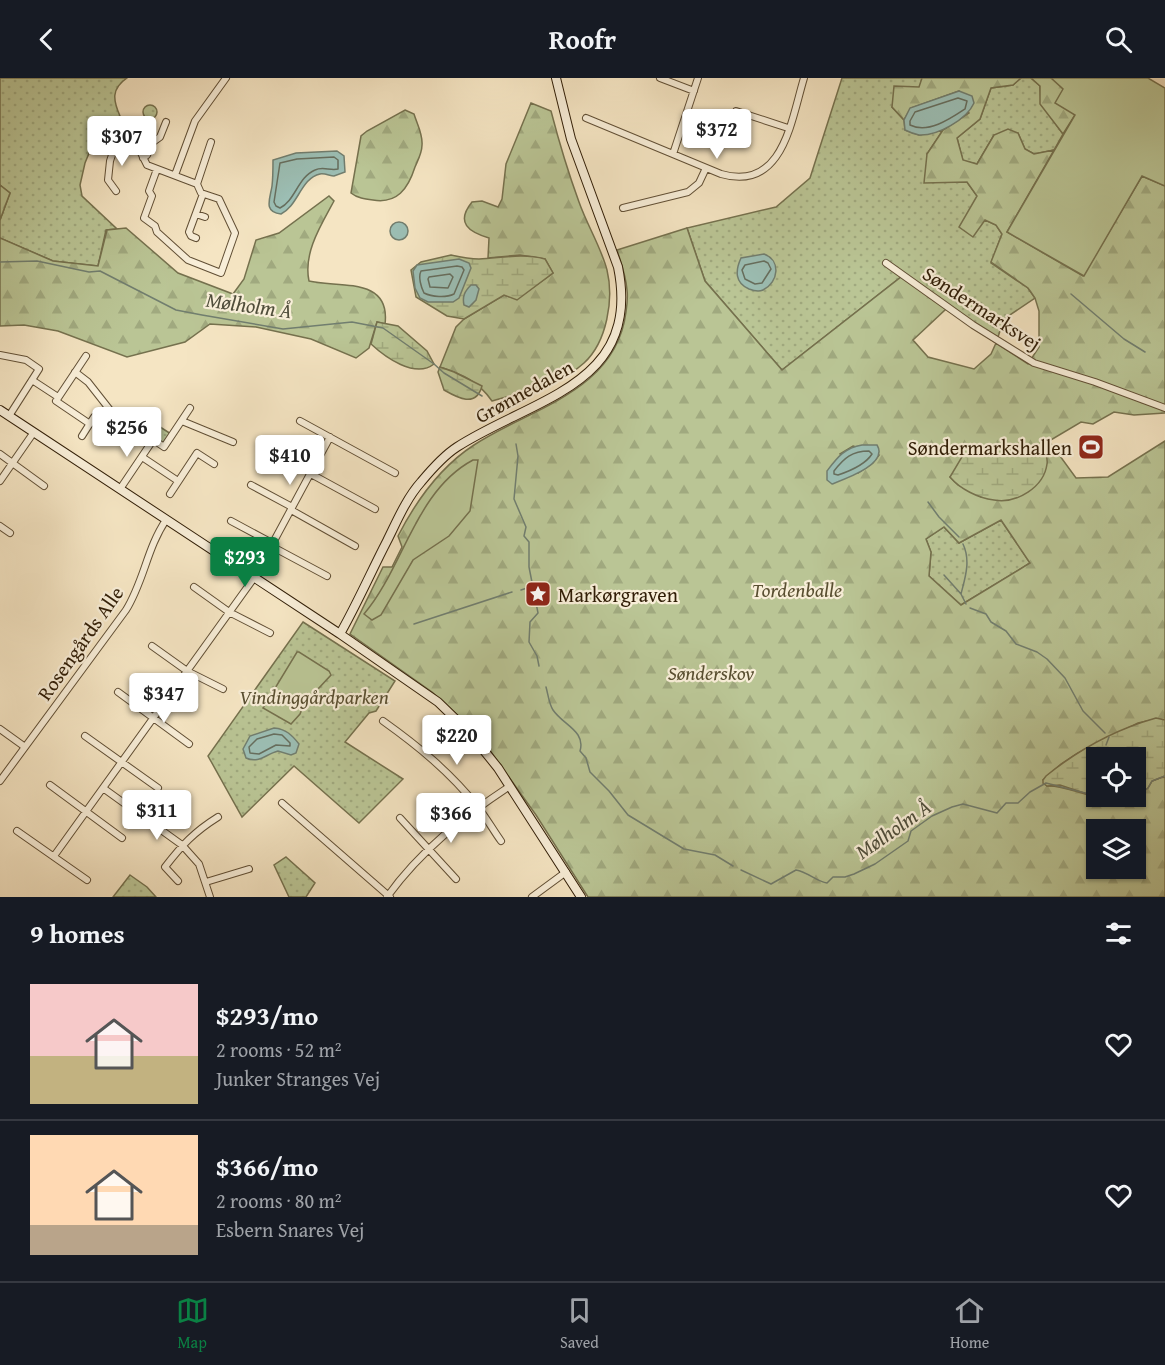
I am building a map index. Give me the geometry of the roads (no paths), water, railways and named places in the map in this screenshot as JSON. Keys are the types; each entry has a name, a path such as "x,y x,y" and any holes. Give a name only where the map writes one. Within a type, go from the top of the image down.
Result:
{"street":[{"path":"175,175 195,121 226,78"},
{"name":"Grønnedalen","path":"339,634 400,514 419,483 454,449 567,389 585,377 606,353 617,330 622,300 618,267 570,140 556,78"},
{"path":"660,78 694,92"},
{"path":"673,154 698,78"},
{"path":"586,118 733,178 755,175 773,162 780,151 804,78"},
{"path":"736,111 788,128"},
{"path":"143,158 147,155 153,142 160,137 165,122"},
{"path":"116,191 108,180 110,166 115,146 123,142 138,147 147,165 197,184 203,194 219,199 235,233 221,273 188,260 157,232 155,226 144,218 152,196 149,191 157,169"},
{"path":"197,184 211,142"},
{"path":"110,166 117,169"},
{"path":"623,208 688,192 699,183 706,168"},
{"path":"196,238 189,232 203,194"},
{"path":"196,213 205,217"},
{"name":"Søndermarksvej","path":"886,263 973,325 1034,363 1095,382 1165,408"},
{"path":"0,355 26,360 39,369 9,416"},
{"path":"82,436 92,420 56,401 86,356"},
{"path":"75,372 88,382 110,410 164,447 190,408"},
{"path":"32,380 58,397"},
{"path":"0,410 438,702 469,732 510,786 581,897"},
{"path":"182,421 206,435 233,442"},
{"path":"300,421 395,473"},
{"path":"0,481 34,432"},
{"path":"54,856 254,578 330,437"},
{"path":"120,489 153,440"},
{"path":"274,450 375,509"},
{"path":"170,494 197,453 214,464"},
{"path":"0,454 44,486"},
{"path":"142,457 178,481"},
{"path":"251,485 355,546"},
{"name":"Rosengårds Alle","path":"0,781 126,610 139,587 156,535 166,520"},
{"path":"231,521 327,576"},
{"path":"0,526 10,533"},
{"path":"194,587 229,612 270,633"},
{"path":"152,646 187,671 223,689"},
{"path":"118,692 189,744"},
{"path":"382,721 432,758 478,807 501,841"},
{"path":"0,729 25,747"},
{"path":"85,736 158,788"},
{"path":"50,785 122,838"},
{"path":"282,803 389,896 428,849 478,807 510,786"},
{"path":"103,788 182,844 199,864 210,897"},
{"path":"178,880 165,867 182,844 196,831 218,817"},
{"path":"400,818 456,879"},
{"path":"17,831 87,880"},
{"path":"206,882 249,869"},
{"path":"532,897 566,872"}],"water":[{"path":"959,91 972,96 974,103 959,120 943,130 927,135 905,130 904,120 910,108"},
{"path":"337,151 344,156 345,172 334,176 322,174 314,177 308,181 287,210 281,214 272,211 269,204 273,160 296,153"},
{"path":"395,222 403,222 408,227 406,238 395,240 390,235 390,227"},
{"path":"764,254 773,261 775,277 763,290 749,289 739,280 738,267 741,258"},
{"path":"459,259 469,263 471,268 459,298 453,302 428,302 420,298 415,288 413,271 417,265"},
{"path":"471,285 476,285 479,289 476,300 469,307 464,305 463,299"},
{"path":"877,445 879,452 877,458 864,470 855,474 832,484 827,480 827,471 838,458 850,448"},
{"path":"274,728 285,731 299,744 296,753 291,755 278,751 255,760 246,758 243,749 250,736"}],"waterway":[{"name":"Mølholm Å","path":"0,262 37,261 89,272 100,271 176,310 283,329 352,322 383,328 444,373 482,396"},
{"path":"1071,294 1124,339 1145,352"},
{"name":"Mølholm Å","path":"516,444 518,456 514,499 526,527 524,536 529,542 529,567 538,613 530,622 529,642 537,656 539,666"},
{"path":"928,502 959,537"},
{"path":"963,544 967,563 961,594 966,604"},
{"path":"944,575 961,594"},
{"path":"521,590 532,589"},
{"path":"414,624 512,592"},
{"path":"970,608 986,614 991,622 1006,631 1016,644 1037,652 1047,659 1065,678 1083,711 1105,733"},
{"name":"Mølholm Å","path":"546,687 553,710 580,738 580,751 586,758 590,772 628,815 684,849 715,855 733,866"},
{"path":"1106,745 1109,737"},
{"name":"Mølholm Å","path":"1146,789 1152,781 1165,776"},
{"name":"Mølholm Å","path":"741,870 771,884 796,870 827,883 833,877 845,877 875,864 908,841 911,831 932,816 952,807 963,804 997,813 1006,803 1018,803 1030,792 1046,783 1086,793"}],"place":[{"name":"Søndermarkshallen","path":"1091,447"},
{"name":"Markørgraven","path":"538,594"}],"park label":[{"name":"Tordenballe","path":"797,589"},
{"name":"Sønderskov","path":"711,672"},
{"name":"Vindinggårdparken","path":"314,696"}]}
